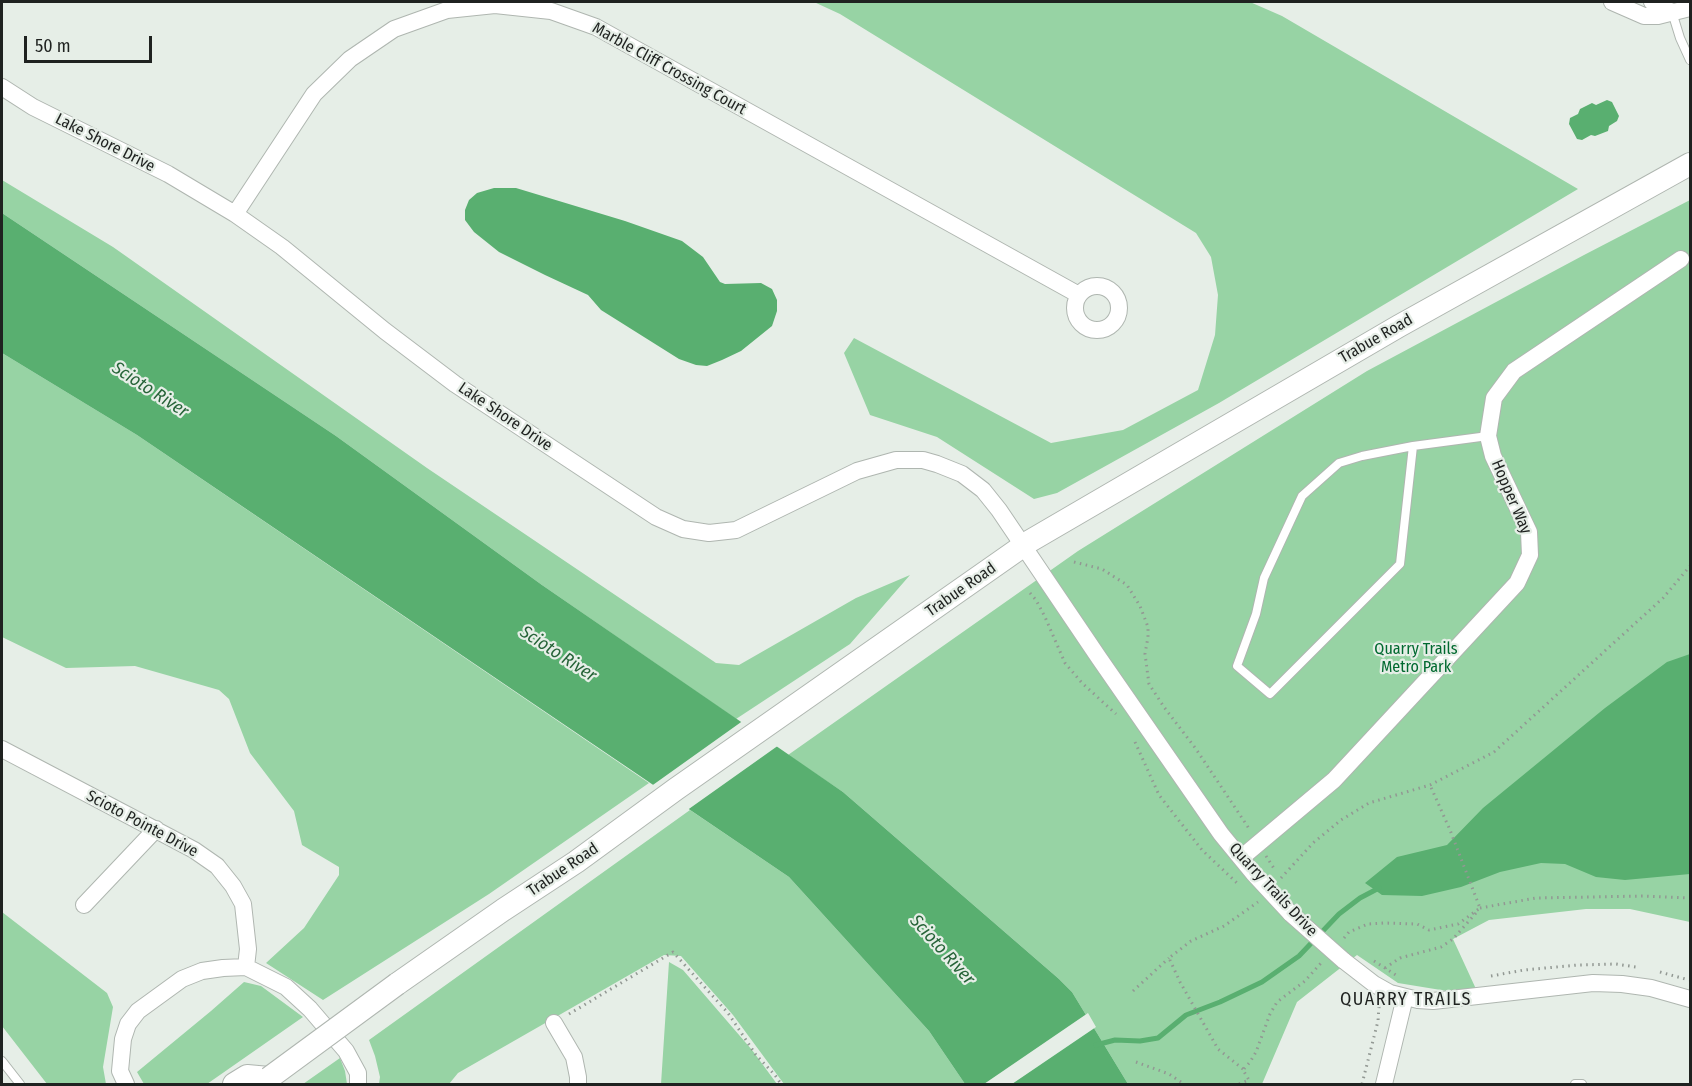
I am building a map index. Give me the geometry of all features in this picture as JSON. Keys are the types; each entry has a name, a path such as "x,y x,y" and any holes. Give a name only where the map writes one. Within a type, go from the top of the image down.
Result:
{"main road":[{"name":"Trabue Road","path":"234,1084 247,1076 269,1081 397,984 576,862 676,789 1024,546 1399,326 1690,164"}],"street":[{"path":"1612,2 1644,16 1658,16 1690,8"},
{"path":"1652,2 1672,12"},
{"name":"Marble Cliff Crossing Court","path":"236,214 314,94 350,59 394,29 447,10 495,5 551,11 596,27 1079,295"},
{"name":"Lake Shore Drive","path":"2,87 33,106 168,174 236,214 282,247 385,331 455,384 656,517 683,529 709,533 736,530 857,471 897,460 923,460 950,468 973,482 999,510 1024,546"},
{"name":"Hopper Way","path":"1241,858 1334,780 1517,583 1530,555 1529,532 1493,456 1488,436 1494,398 1514,371 1681,260"},
{"name":"Quarry Trails Drive","path":"1024,546 1214,824 1241,858 1291,914 1374,984 1389,993 1433,1001 1593,983 1651,988 1690,999"},
{"name":"Scioto Pointe Drive","path":"2,749 156,829 217,866 233,886 243,904 248,949 246,967"},
{"path":"84,906 156,829"},
{"path":"126,1084 120,1071 123,1039 128,1024 138,1011 182,979 202,971 246,967 286,987 310,1008 346,1051 358,1073 358,1084"},
{"path":"1384,1084 1405,997"},
{"path":"554,1023 574,1057 578,1084"}],"lane":[{"path":"1689,2 1690,8"},
{"path":"1672,12 1690,60"},
{"path":"1413,446 1400,564 1270,694 1237,666 1256,614 1264,578 1302,496 1339,463 1413,446 1488,436"},
{"path":"2,1061 20,1084"},
{"path":"1575,1084 1582,1084"}],"path":[{"path":"1074,562 1102,569 1127,585 1140,606 1148,627 1145,654 1149,684 1196,749 1280,879 1313,843 1341,820 1369,803 1430,785 1494,752 1663,598 1690,566"},
{"path":"1030,593 1041,608 1065,663 1120,720"},
{"path":"1130,735 1159,795 1202,850 1242,886"},
{"path":"1430,785 1480,908"},
{"path":"1385,968 1400,958 1441,947 1453,939 1480,908 1536,898 1644,896 1690,898"},
{"path":"1133,991 1191,941 1224,926 1258,902"},
{"path":"554,1023 673,952 728,1013 756,1055 781,1084"},
{"path":"1169,958 1218,1049 1243,1070 1249,1080 1241,1084"},
{"path":"1371,959 1400,978"},
{"path":"1483,978 1524,970 1578,965 1616,964 1646,969"},
{"path":"1656,971 1690,980"},
{"path":"1362,1084 1378,1021 1379,1006 1374,1001"},
{"path":"1136,1062 1169,1074 1184,1084"}],"green space":[{"path":"814,2 1250,2 1282,16 1578,189 1219,403 1057,493 1034,499 937,437 870,415 844,353 854,338 1051,443 1123,430 1198,390 1215,335 1218,295 1211,257 1196,233 840,14"},
{"path":"2,180 113,247 427,468 716,663 739,665 856,598 910,575 850,644 736,719 542,585 336,436 2,213"},
{"name":"Quarry Trails Metro Park","path":"1690,200 1690,922 1630,909 1586,909 1489,920 1453,939 1476,989 1447,991 1398,983 1357,955 1297,1002 1262,1084 1128,1084 1072,992 1059,979 843,792 788,755 1078,551 1367,371"},
{"path":"2,353 137,435 649,783 489,894 323,1000 266,963 304,928 339,875 339,867 302,845 294,811 250,753 229,699 219,690 135,666 66,668 2,637"},
{"path":"690,810 789,877 929,1031 965,1084 784,1084 733,1015 681,956 664,955 458,1073 449,1084 379,1084 380,1077 369,1040"},
{"path":"2,912 107,993 113,1007 103,1067 106,1084 47,1084 2,1026"},
{"path":"669,962 683,970 752,1050 777,1084 661,1084"},
{"path":"244,982 261,986 303,1017 207,1084 144,1084 137,1072"},
{"path":"340,1058 347,1084 303,1084"}],"water":[{"path":"1607,100 1612,102 1619,116 1617,121 1609,126 1608,131 1582,140 1577,139 1569,124 1570,118 1578,114 1580,109 1592,103 1596,105"},
{"path":"494,188 516,188 682,241 703,257 720,282 725,284 761,283 772,289 777,300 777,311 772,326 741,351 707,366 679,359 601,310 588,295 499,252 474,232 465,220 465,210 469,200 477,193"},
{"name":"Scioto River","path":"2,213 336,436 542,585 843,792 1072,992 1128,1084 965,1084 929,1031 789,877 137,435 2,353"},
{"path":"1690,654 1690,874 1625,880 1596,877 1565,864 1541,863 1500,872 1461,887 1422,896 1382,895 1365,883 1397,857 1447,845 1483,808 1605,708 1667,662"}],"pier":[{"path":"744,720 779,745 686,811 650,787"},
{"path":"1088,1013 1096,1027 1012,1084 984,1084"}],"waterway":[{"path":"1096,1045 1115,1040 1140,1041 1158,1038 1186,1015 1262,982 1299,956 1339,914 1360,898 1379,888"}],"district":[{"name":"QUARRY TRAILS","path":"1406,1000"}]}
